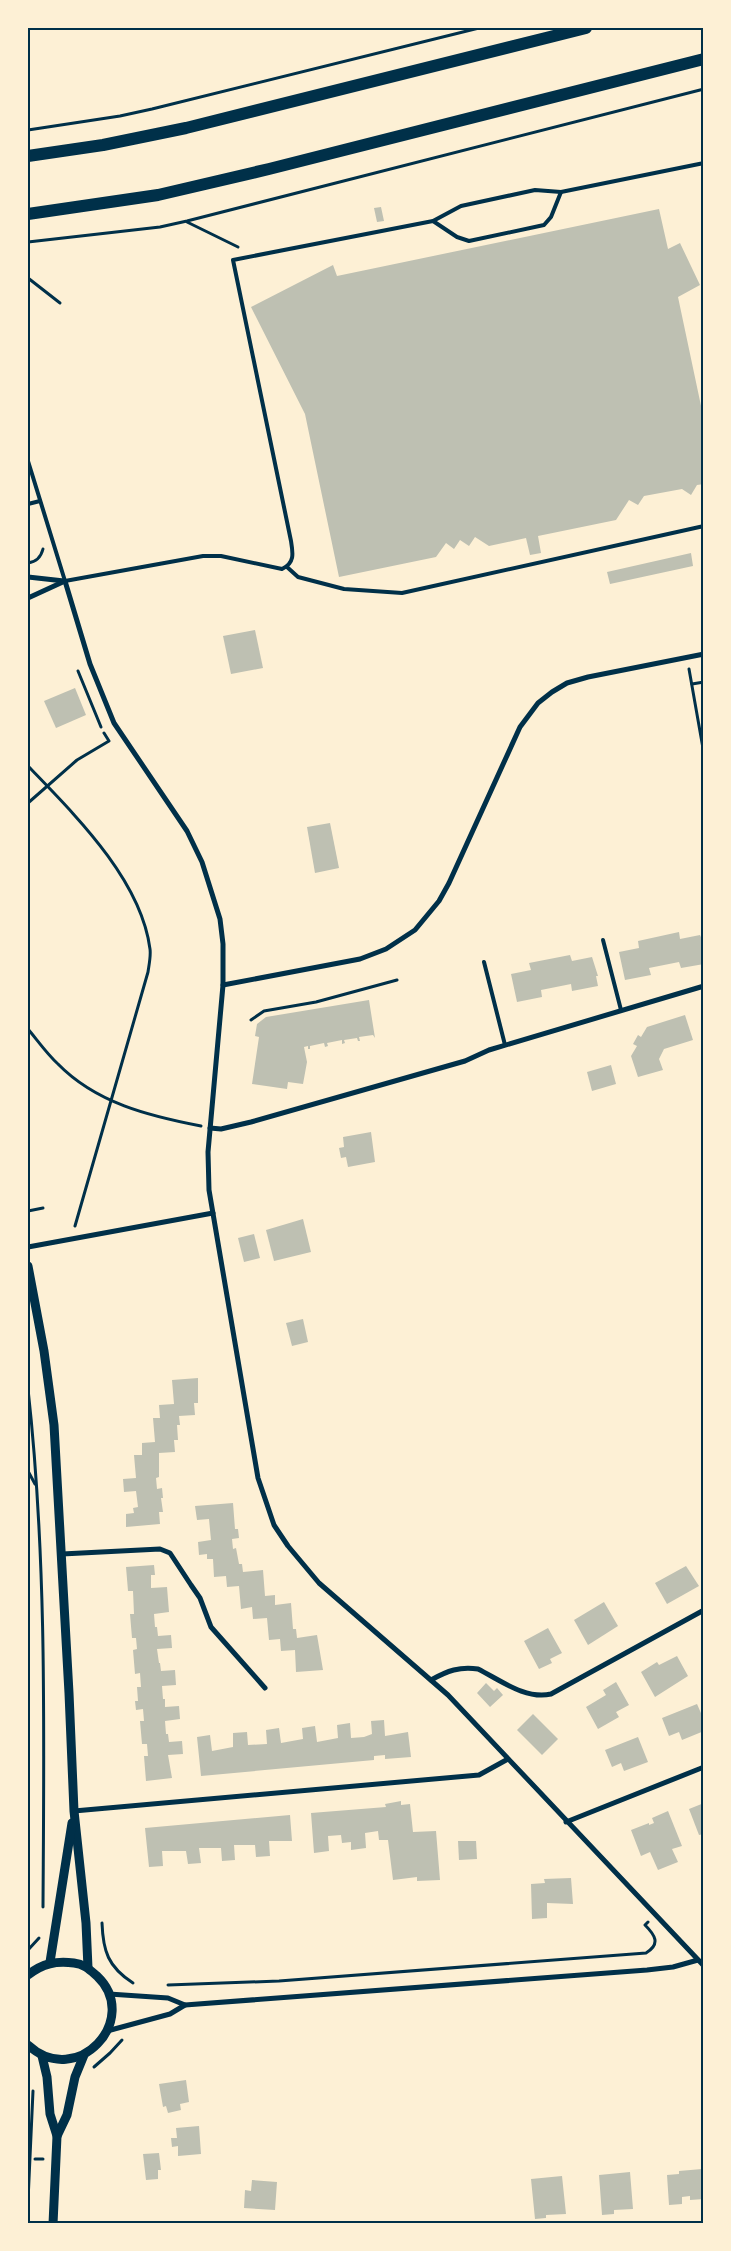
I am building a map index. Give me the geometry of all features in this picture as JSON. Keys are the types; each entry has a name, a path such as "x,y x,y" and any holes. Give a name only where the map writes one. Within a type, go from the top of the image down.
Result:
{"main road":[{"path":"28,156 103,145 186,128 586,28"},
{"path":"28,214 106,204 184,189 704,59"}],"street":[{"path":"28,577 65,581"},
{"path":"28,598 65,581"},
{"path":"65,581 90,664 114,723 187,831 202,862 220,919 223,944 223,985 210,1128 208,1172 213,1213 258,1478 274,1525 288,1546 319,1583 432,1680 566,1822 701,1960 704,1966"},
{"path":"223,985 360,960 399,942 415,930 439,901 520,727 538,703 560,688 588,677 704,654"},
{"path":"210,1128 221,1129 279,1114 465,1060 505,1045 704,986"},
{"path":"28,1247 213,1213"},
{"path":"28,1266 44,1351 54,1425 74,1811 86,1923 88,1968"},
{"path":"62,1554 160,1549 170,1553 200,1598 211,1627 265,1688"},
{"path":"432,1680 457,1668 478,1669 528,1694 540,1697 551,1694 704,1610"},
{"path":"74,1811 479,1775 508,1759"},
{"path":"566,1822 704,1767"},
{"path":"50,1962 74,1811"},
{"path":"107,2031 170,2014 185,2005 647,1970 673,1967 701,1960"},
{"path":"28,1975 36,1968 50,1962 78,1964 88,1968 103,1982 109,1994 112,2013 107,2031 98,2045 84,2055 64,2060 42,2056 28,2045"},
{"path":"109,1994 168,1998 185,2005"},
{"path":"57,2136 67,2115 75,2077 84,2055"},
{"path":"42,2056 47,2077 50,2114 57,2136 53,2224"}],"lane":[{"path":"28,461 65,581 204,556 221,556 249,561 277,570 287,567 292,559 291,541 233,260 433,220 462,206 535,190 561,192 704,163"},
{"path":"433,220 456,237 469,241 544,225 552,217 561,192"},
{"path":"28,504 40,501"},
{"path":"287,567 298,577 344,588 402,592 704,526"},
{"path":"603,940 620,1010"},
{"path":"484,962 505,1045"}],"path":[{"path":"28,130 120,116 152,109 479,28"},
{"path":"28,242 160,227 187,221 704,90"},
{"path":"187,221 240,249"},
{"path":"28,278 60,304"},
{"path":"28,563 41,556 44,546 53,543"},
{"path":"684,666 685,669 690,669 704,754"},
{"path":"28,803 46,785 77,760 109,741 99,724 78,670"},
{"path":"692,684 704,682"},
{"path":"28,766 114,863 146,929 150,951 148,972 71,1239"},
{"path":"251,1020 264,1011 316,1002 397,980"},
{"path":"28,1029 58,1065 81,1084 110,1100 154,1117 210,1128"},
{"path":"28,1211 43,1208"},
{"path":"28,1389 36,1466 44,1694 43,1912"},
{"path":"28,1471 36,1487"},
{"path":"167,1985 289,1981 646,1953 656,1940 655,1935 645,1925 649,1922"},
{"path":"102,1923 104,1950 121,1974 135,1984"},
{"path":"28,1950 38,1941 40,1936"},
{"path":"88,2071 103,2060 125,2037"},
{"path":"28,2201 33,2084"},
{"path":"28,2126 31,2130"},
{"path":"35,2159 43,2159"}],"building":[{"path":"381,207 384,221 377,222 374,208"},
{"path":"659,209 668,249 680,243 700,285 678,297 704,420 704,484 697,485 691,495 682,489 644,496 638,505 629,500 616,520 538,536 541,553 530,555 526,538 489,546 475,537 469,546 460,540 454,549 446,543 436,557 339,577 305,414 251,307 333,265 337,276"},
{"path":"691,553 693,566 610,584 607,572"},
{"path":"255,630 263,668 231,674 223,636"},
{"path":"75,688 86,715 56,728 44,701"},
{"path":"330,823 339,868 315,873 307,827"},
{"path":"679,932 680,939 700,935 704,944 704,964 681,968 679,962 649,968 651,975 625,980 619,952 639,948 638,941"},
{"path":"570,955 572,961 592,957 598,976 596,976 598,986 572,991 571,984 541,990 542,997 517,1002 511,974 531,970 529,963"},
{"path":"369,1000 375,1038 373,1035 359,1037 360,1041 357,1038 344,1040 345,1043 342,1044 342,1040 327,1043 328,1046 325,1047 324,1043 310,1046 310,1049 308,1049 308,1046 304,1047 307,1062 303,1084 288,1082 287,1089 252,1084 259,1037 255,1036 257,1024 266,1017"},
{"path":"685,1015 693,1040 664,1049 659,1059 663,1070 638,1077 631,1056 637,1046 633,1044 638,1035 641,1037 647,1027"},
{"path":"611,1065 616,1084 592,1091 587,1072"},
{"path":"371,1132 375,1162 348,1167 346,1157 341,1158 339,1148 344,1147 343,1137"},
{"path":"303,1219 311,1252 274,1261 266,1230"},
{"path":"254,1234 260,1258 244,1262 238,1238"},
{"path":"303,1319 308,1342 292,1346 286,1323"},
{"path":"198,1378 198,1403 194,1403 195,1415 179,1416 180,1425 177,1425 178,1440 174,1440 175,1452 159,1453 159,1477 156,1478 157,1489 162,1488 163,1498 161,1498 163,1512 159,1512 160,1524 126,1527 126,1514 134,1513 133,1508 138,1507 136,1491 124,1492 123,1479 136,1478 134,1455 142,1455 142,1443 155,1442 153,1418 160,1418 159,1405 174,1404 172,1380"},
{"path":"233,1503 235,1529 238,1529 239,1538 232,1539 233,1549 236,1548 239,1564 242,1564 243,1572 263,1570 265,1596 275,1595 275,1605 291,1603 293,1629 296,1629 297,1638 317,1635 323,1670 296,1672 295,1650 281,1651 280,1639 269,1640 267,1618 253,1619 252,1607 241,1609 239,1586 227,1587 226,1576 214,1577 213,1559 207,1559 207,1554 199,1555 198,1542 211,1540 209,1519 197,1520 195,1506"},
{"path":"154,1565 155,1575 151,1575 151,1588 167,1587 169,1612 154,1614 155,1627 157,1627 158,1636 171,1635 172,1648 157,1649 159,1663 161,1671 175,1670 176,1685 162,1686 163,1699 165,1699 165,1707 179,1706 180,1719 165,1721 166,1734 168,1734 169,1742 182,1741 183,1754 168,1755 172,1778 146,1781 144,1756 148,1756 147,1744 142,1744 140,1721 144,1721 143,1709 136,1710 135,1701 138,1701 137,1687 141,1687 140,1673 135,1674 133,1650 137,1649 136,1638 132,1638 130,1614 134,1614 133,1591 128,1591 126,1567"},
{"path":"686,1566 699,1586 667,1604 655,1583"},
{"path":"604,1602 618,1626 588,1645 574,1620"},
{"path":"548,1628 562,1653 550,1659 552,1663 539,1669 524,1641"},
{"path":"677,1656 688,1676 655,1697 641,1672 657,1662 659,1665"},
{"path":"616,1682 629,1705 616,1712 619,1717 598,1729 586,1707 606,1695 603,1690"},
{"path":"486,1683 494,1691 497,1688 503,1695 490,1707 477,1693"},
{"path":"697,1704 704,1720 704,1731 682,1740 679,1732 669,1736 662,1718"},
{"path":"533,1714 558,1739 542,1755 517,1730"},
{"path":"384,1720 385,1736 408,1732 411,1757 385,1759 385,1755 374,1756 374,1760 201,1776 197,1737 210,1735 212,1751 233,1747 233,1733 247,1732 248,1745 267,1744 266,1730 279,1728 281,1743 303,1739 302,1728 315,1726 317,1742 338,1738 337,1725 350,1723 351,1738 364,1737 372,1734 371,1721"},
{"path":"638,1737 648,1762 624,1771 621,1763 612,1767 605,1750"},
{"path":"401,1801 401,1805 410,1804 413,1832 436,1831 440,1880 417,1881 417,1877 393,1880 388,1840 379,1840 378,1831 365,1833 366,1848 351,1850 351,1842 342,1843 341,1835 328,1836 329,1851 314,1853 311,1813 386,1807 385,1804"},
{"path":"704,1803 704,1834 699,1835 689,1809"},
{"path":"668,1811 682,1846 672,1849 678,1862 658,1870 650,1852 641,1856 631,1830 654,1823 652,1818"},
{"path":"290,1815 292,1841 269,1841 270,1856 256,1857 255,1845 234,1845 235,1860 222,1861 221,1848 199,1848 201,1863 188,1864 186,1851 162,1851 163,1866 149,1867 145,1828"},
{"path":"458,1841 476,1841 477,1859 459,1860"},
{"path":"571,1878 573,1904 547,1903 547,1918 532,1919 531,1884 545,1883 544,1879"},
{"path":"186,2080 189,2102 180,2104 181,2110 168,2113 166,2106 163,2107 159,2084"},
{"path":"199,2126 201,2154 178,2156 178,2146 172,2147 171,2138 177,2138 176,2128"},
{"path":"159,2153 161,2170 158,2170 158,2179 146,2180 143,2154"},
{"path":"702,2169 704,2199 690,2200 690,2196 682,2197 682,2204 669,2205 667,2175 679,2174 679,2171"},
{"path":"630,2172 633,2209 614,2210 614,2214 602,2215 599,2175"},
{"path":"562,2176 566,2214 546,2215 546,2218 535,2219 531,2179"},
{"path":"252,2180 277,2182 275,2210 244,2208 245,2190 251,2191"}]}
